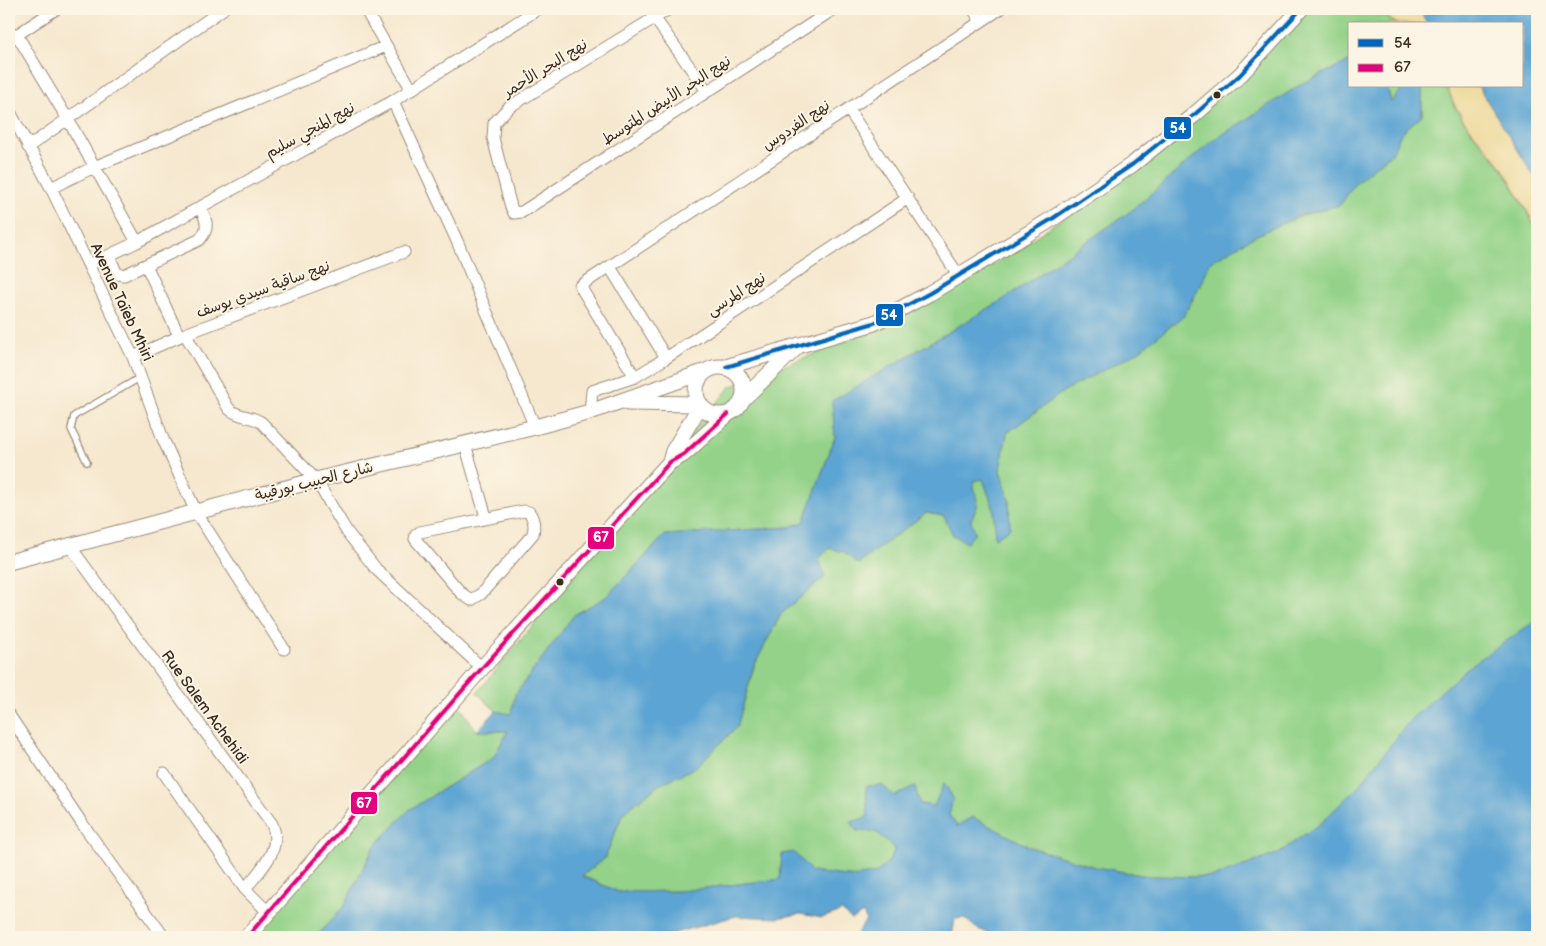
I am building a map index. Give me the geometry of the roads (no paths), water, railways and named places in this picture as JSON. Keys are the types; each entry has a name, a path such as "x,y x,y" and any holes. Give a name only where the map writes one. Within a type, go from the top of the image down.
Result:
{"street":[{"path":"56,9 13,37 67,118 137,242"},
{"path":"28,147 223,9"},
{"path":"365,9 412,90"},
{"name":"نهج المنجي سليم","path":"89,265 137,242 393,101 538,9"},
{"name":"نهج البحر الأحمر","path":"514,213 510,208 495,146 494,123 509,107 652,13 669,9"},
{"name":"نهج البحر الأبيض المتوسط","path":"514,213 522,212 834,9"},
{"path":"973,9 981,21"},
{"name":"نهج الفردوس","path":"635,377 580,286 1000,9"},
{"path":"726,367 874,323 959,276 1052,219 1133,164 1240,75 1301,9"},
{"path":"652,13 707,91"},
{"path":"51,188 94,167 386,46"},
{"path":"393,101 457,241 535,427"},
{"path":"848,109 959,276"},
{"name":"Avenue Taïeb Mhiri","path":"9,110 51,188 133,357 163,439 196,512 284,649"},
{"name":"نهج المرسى","path":"590,412 592,391 635,377 908,198"},
{"path":"109,256 119,275 124,276 147,267 199,240 205,234 207,226 206,217 200,208"},
{"name":"نهج ساقية سيدي يوسف","path":"133,357 182,335 404,252"},
{"path":"147,267 182,335 229,409 238,415 259,420 316,480 332,509 365,557 482,668"},
{"path":"610,268 666,358"},
{"path":"247,937 482,668 670,462 684,454 728,414 735,410 743,399 802,343"},
{"path":"670,462 673,451 700,405 696,388 698,381 706,371 719,366 726,367 738,374 744,386 743,399"},
{"name":"شارع الحبيب بورقيبة","path":"10,559 70,546 316,480 535,427 590,412 706,371"},
{"name":"شارع الحبيب بورقيبة","path":"619,402 700,405"},
{"path":"700,405 714,414 728,414"},
{"path":"465,444 486,517"},
{"path":"529,512 534,528 533,534 481,594 471,600 466,598 419,546 415,537 420,532 486,517 529,512"},
{"name":"Rue Salem Achehidi","path":"70,546 272,824 275,836 274,851 245,889"},
{"path":"9,715 81,822 164,937"},
{"path":"164,774 245,889 269,912"}],"lane":[{"path":"87,462 71,429 74,416 141,378"}],"water":[{"path":"1418,9 1537,9 1537,181 1479,88 1524,88 1524,22 1427,22"},
{"path":"1348,62 1348,88 1388,88 1391,102 1403,88 1422,88 1422,115 1401,133 1392,153 1356,182 1340,205 1302,215 1255,236 1210,262 1203,280 1184,316 1136,353 1064,391 1007,433 1000,470 1009,500 1010,528 995,538 994,510 983,479 973,481 978,505 971,520 975,533 967,543 953,535 944,516 926,513 858,564 844,552 829,548 819,559 825,577 781,614 754,666 737,727 696,767 659,785 623,813 605,858 582,876 619,892 680,891 780,879 782,854 794,852 812,872 854,877 876,873 890,860 895,848 876,832 857,831 851,822 868,817 866,786 882,785 894,796 915,787 920,804 934,806 944,783 953,798 949,815 957,826 972,817 1030,847 1095,867 1148,876 1213,877 1277,854 1321,823 1357,788 1411,719 1467,668 1537,620 1537,937 997,937 976,928 964,918 955,919 952,937 868,937 857,933 866,920 863,913 852,920 842,911 822,918 800,914 777,918 736,916 661,937 316,937 344,906 374,847 409,810 493,758 508,731 477,731 496,711 511,714 515,695 574,615 606,597 665,535 789,527 804,522 835,437 832,401 1001,301 1131,211 1211,142 1303,83"}]}
